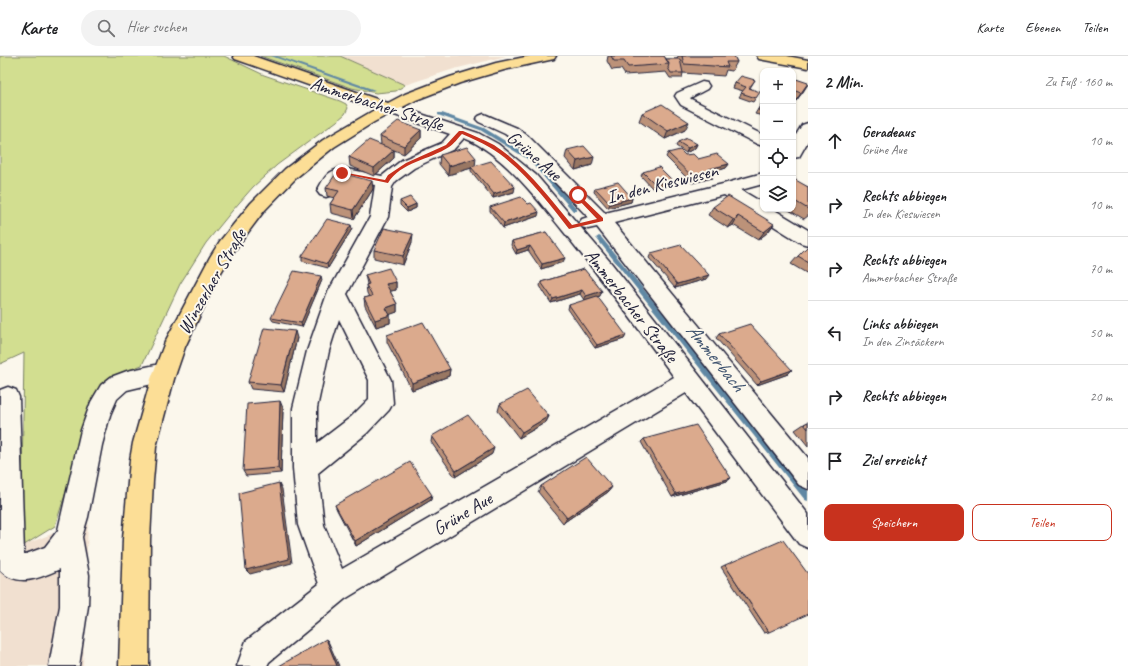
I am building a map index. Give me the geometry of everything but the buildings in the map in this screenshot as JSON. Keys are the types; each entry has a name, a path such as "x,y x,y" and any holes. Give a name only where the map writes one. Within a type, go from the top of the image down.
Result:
{"main road":[{"name":"Ammerbacher Straße","path":"240,56 388,108"},
{"name":"Winzerlaer Straße","path":"134,666 136,543 143,455 171,353 203,288 226,248 242,225 277,186 299,165 323,146 348,130 388,108 420,93 464,76 549,56"},
{"path":"764,56 808,64"}],"street":[{"path":"702,86 682,96 686,102 761,140"},
{"name":"Ammerbacher Straße","path":"388,108 461,132 492,147 519,168 542,191 690,380 808,535"},
{"name":"Grüne Aue","path":"484,119 511,131 522,138 601,219 808,477"},
{"path":"796,148 808,128"},
{"path":"335,589 311,525 305,468 305,408 318,351 337,294 379,217 383,187 386,182 390,177 408,164 448,146 461,132"},
{"path":"326,191 332,177 342,173 386,182"},
{"name":"In den Kieswiesen","path":"571,227 726,189 760,179"},
{"path":"726,189 808,238"},
{"path":"305,468 359,425 381,403 380,380 337,294"},
{"path":"8,397 5,563 27,569 56,556 69,538 76,515 100,408 109,390 136,377 165,372"},
{"name":"Grüne Aue","path":"252,666 256,652 335,589 673,388 690,380"},
{"path":"64,666 74,606 75,575 69,538"}],"shaded area":[{"path":"340,56 506,56 454,69 405,85"},
{"path":"88,520 83,666 0,666 0,554"}],"green space":[{"path":"0,56 224,56 264,75 340,101 346,104 348,108 345,114 337,121 277,165 253,187 206,243 180,284 142,365 113,376 100,386 55,526 21,547 24,353 0,364"},
{"path":"260,56 340,56 405,85 396,91 376,93 352,88"}],"waterway":[{"name":"Ammerbach","path":"273,56 373,90"},
{"name":"Ammerbach","path":"440,114 482,129 531,159 575,210"},
{"name":"Ammerbach","path":"599,238 808,497"}],"route":[{"path":"342,173 386,182 390,177 408,164 448,146 461,132 492,147 519,168 542,191 571,227 601,219 578,195"}]}
